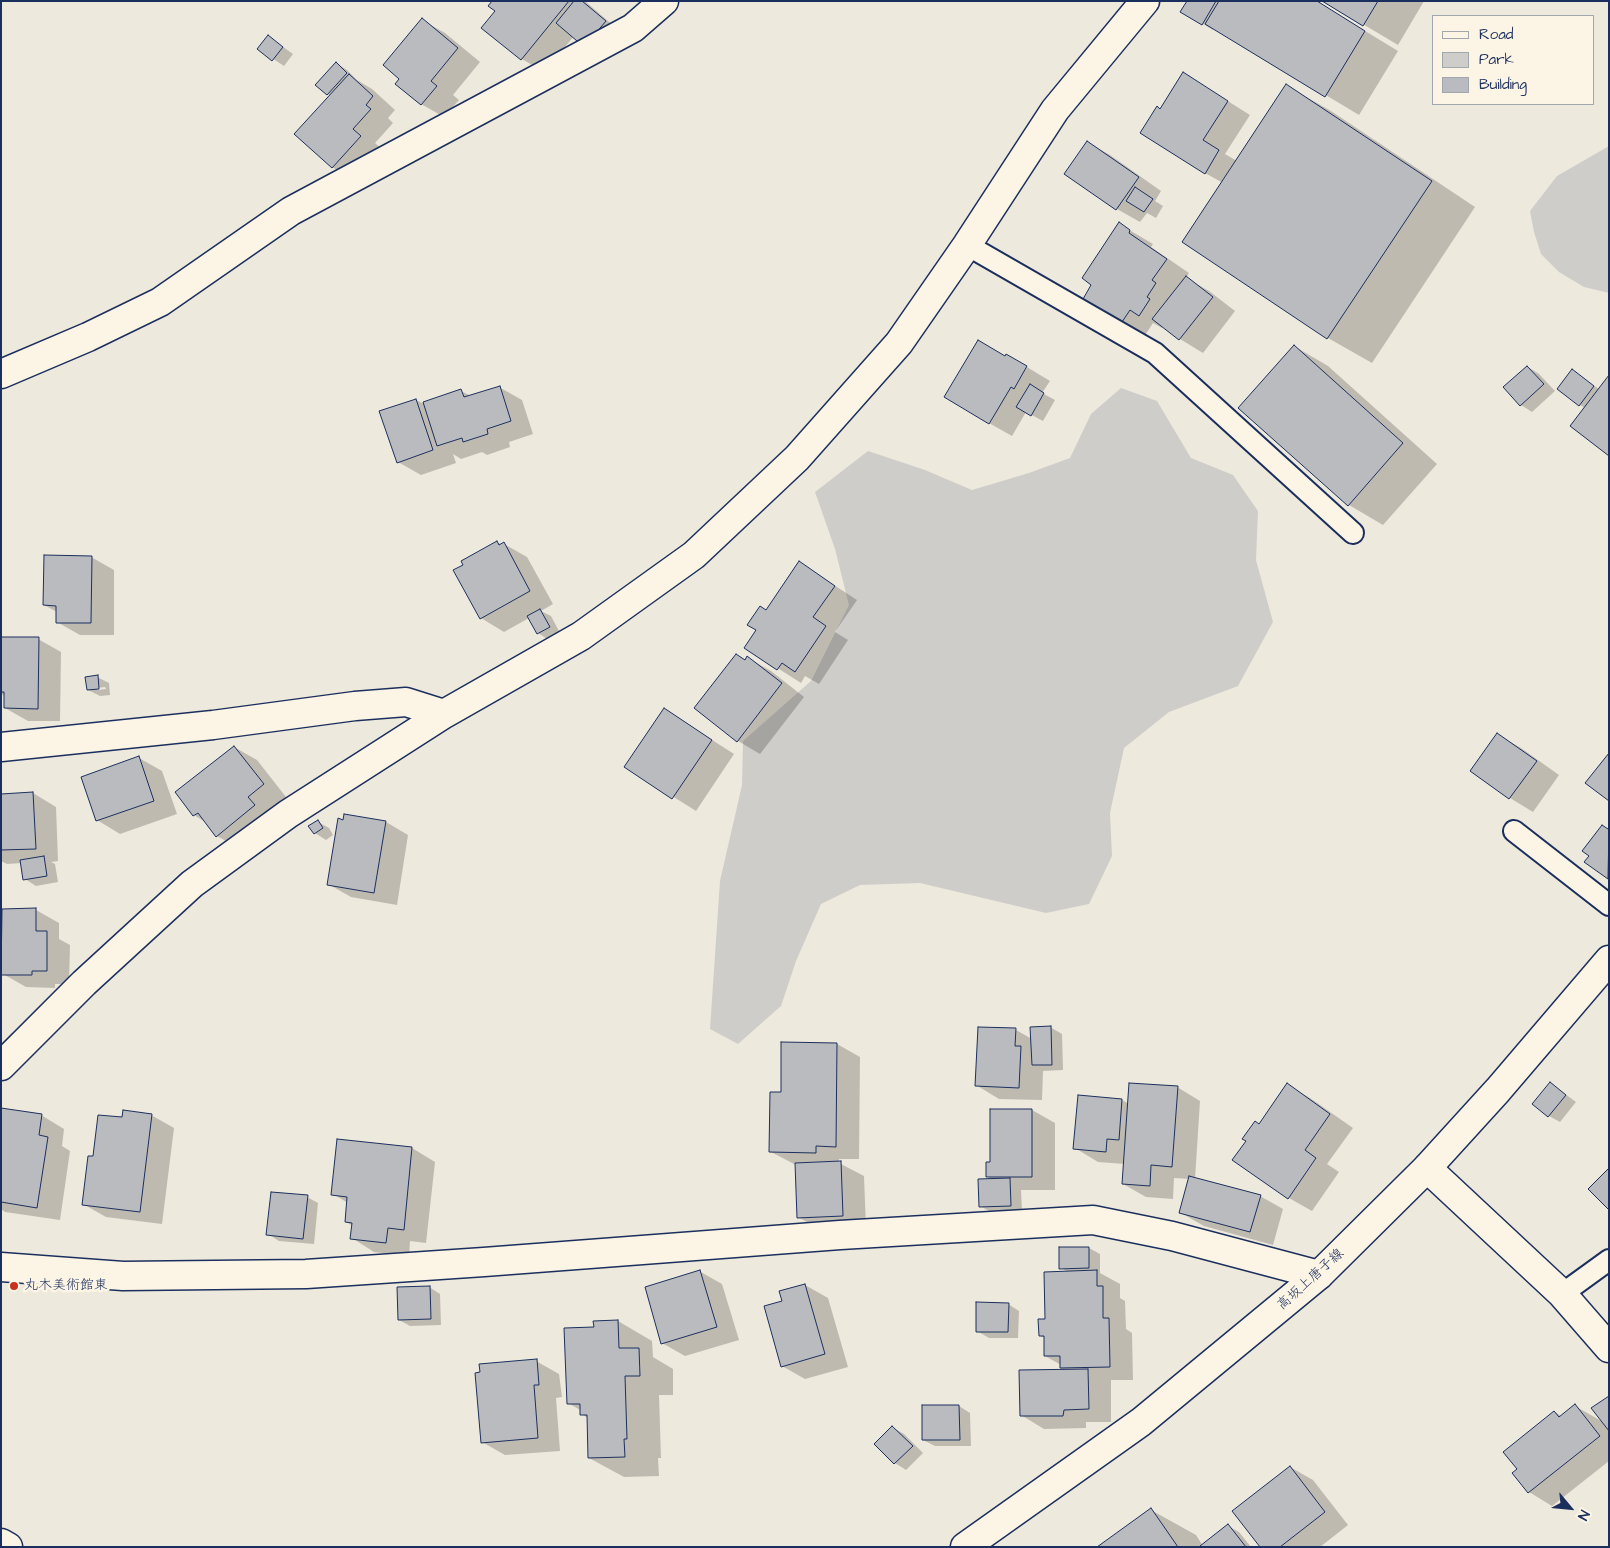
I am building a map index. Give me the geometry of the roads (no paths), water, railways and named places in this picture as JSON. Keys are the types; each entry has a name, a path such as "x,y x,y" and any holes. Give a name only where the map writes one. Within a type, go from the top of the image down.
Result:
{"street":[{"path":"1,374 88,337 160,302 291,211 633,28 664,1"},
{"path":"1,1066 84,983 192,884 288,814 444,714 581,636 694,555 797,458 899,343 967,245 1055,110 1145,1"},
{"path":"1,747 213,725 355,706 406,702 444,714"},
{"name":"高坂上唐子線","path":"965,1547 1141,1422 1319,1275 1427,1168 1498,1090 1609,960"},
{"path":"1427,1168 1562,1294 1609,1348"},
{"path":"1,1267 124,1276 306,1274 840,1235 1093,1220 1172,1236 1319,1275"},
{"path":"1,1543 8,1547"}],"lane":[{"path":"967,245 1155,353 1353,533"},
{"path":"1514,831 1609,905"},
{"path":"1562,1294 1609,1260"}],"place":[{"name":"丸木美術館東","path":"14,1286"}]}
